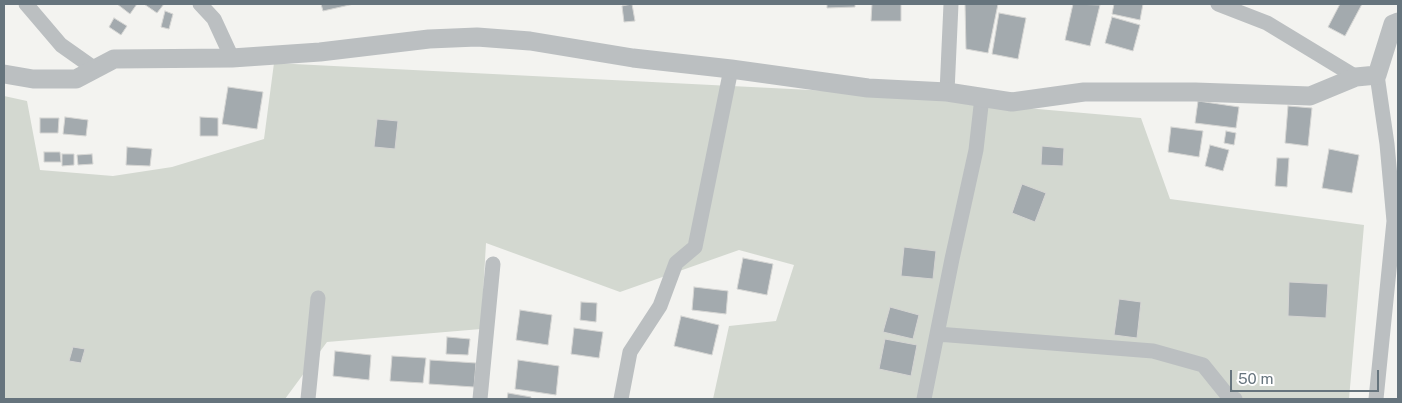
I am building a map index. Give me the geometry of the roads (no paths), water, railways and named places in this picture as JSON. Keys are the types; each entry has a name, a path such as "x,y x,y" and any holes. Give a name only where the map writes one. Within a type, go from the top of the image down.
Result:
{"street":[{"path":"26,4 61,45 95,69"},
{"path":"200,4 214,19 232,58"},
{"path":"947,92 951,4"},
{"path":"1218,4 1267,23 1356,77"},
{"path":"1376,399 1394,221 1393,144 1377,75 1393,24 1398,22"},
{"path":"4,74 33,79 76,80 114,59 232,58 320,52 428,39 477,37 530,41 633,58 868,88 947,92 1012,102 1084,92 1195,92 1310,96 1356,77 1377,75"},
{"path":"621,399 630,352 660,306 676,263 695,247 731,69"},
{"path":"924,399 976,150 982,97"},
{"path":"480,399 492,264"},
{"path":"308,399 318,298"},
{"path":"937,334 1153,351 1204,365 1228,396 1235,399"}]}
